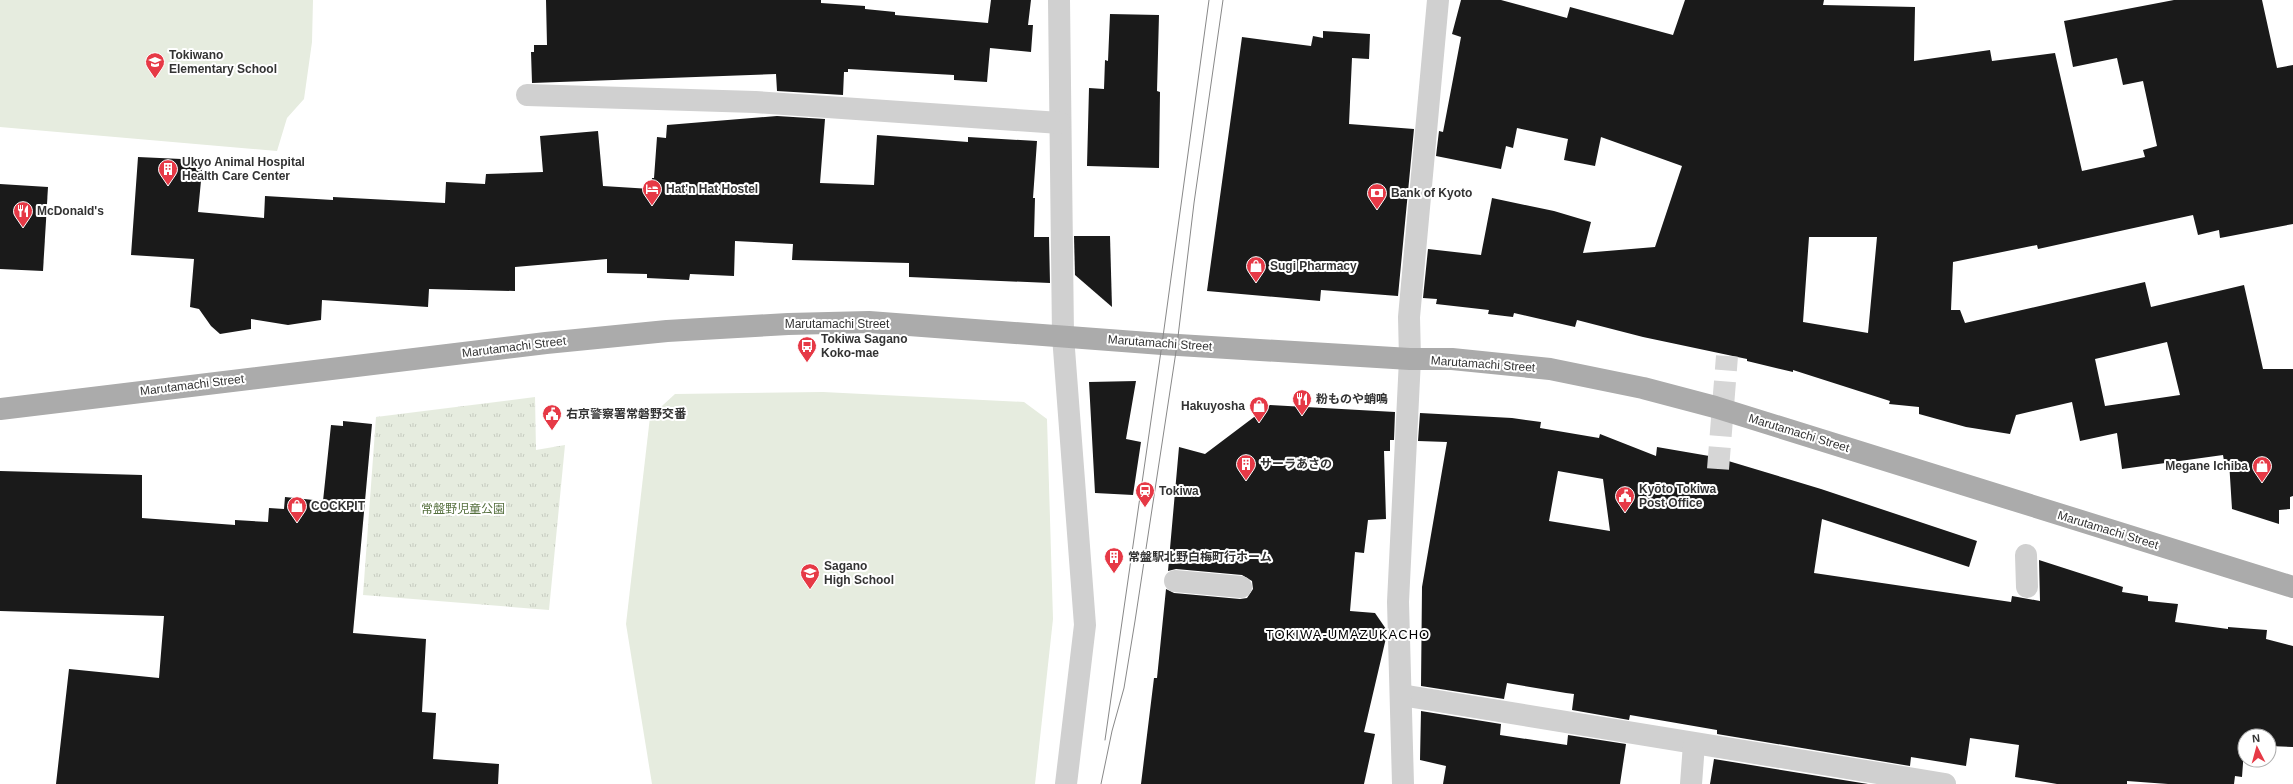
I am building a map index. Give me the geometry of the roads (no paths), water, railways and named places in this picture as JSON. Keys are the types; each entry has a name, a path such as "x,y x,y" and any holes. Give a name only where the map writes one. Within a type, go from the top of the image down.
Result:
{"main road":[{"name":"Marutamachi Street","path":"0,409 538,344 667,331 788,324 869,322 1410,359 1452,359 1550,369 1715,407 2293,587"}],"street":[{"path":"1059,0 1063,336 1085,625 1066,784"},
{"path":"1403,784 1398,602 1410,359 1410,290 1420,208 1438,0"},
{"path":"527,95 755,102 1060,123"},
{"path":"2026,555 2027,587"},
{"path":"1175,581 1241,588"},
{"path":"1401,695 1945,784"},
{"path":"1691,784 1694,744"}],"tunnel":[{"path":"1718,469 1727,356"}],"tram line":[{"path":"1105,740 1162,344 1209,0"},
{"path":"1101,784 1112,731 1124,688 1135,621 1177,345 1194,203 1223,0"}],"place":[{"name":"Tokiwano Elementary School","path":"155,79"},
{"name":"Ukyo Animal Hospital Health Care Center","path":"168,186"},
{"name":"Hat'n Hat Hostel","path":"652,206"},
{"name":"Bank of Kyoto","path":"1377,210"},
{"name":"McDonald's","path":"23,228"},
{"name":"Sugi Pharmacy","path":"1256,283"},
{"name":"Tokiwa Sagano Koko-mae","path":"807,363"},
{"name":"粉ものや蛸鳴","path":"1302,416"},
{"name":"Hakuyosha","path":"1259,423"},
{"name":"右京警察署常磐野交番","path":"552,431"},
{"name":"サーラあさの","path":"1246,481"},
{"name":"Megane Ichiba","path":"2262,483"},
{"name":"Tokiwa","path":"1145,508"},
{"name":"Kyōto Tokiwa Post Office","path":"1625,513"},
{"name":"COCKPIT","path":"297,523"},
{"name":"常盤駅北野白梅町行ホーム","path":"1114,574"},
{"name":"Sagano High School","path":"810,590"}],"district":[{"name":"TOKIWA-UMAZUKACHO","path":"1348,634"}],"park label":[{"name":"常盤野児童公園","path":"463,509"}]}
